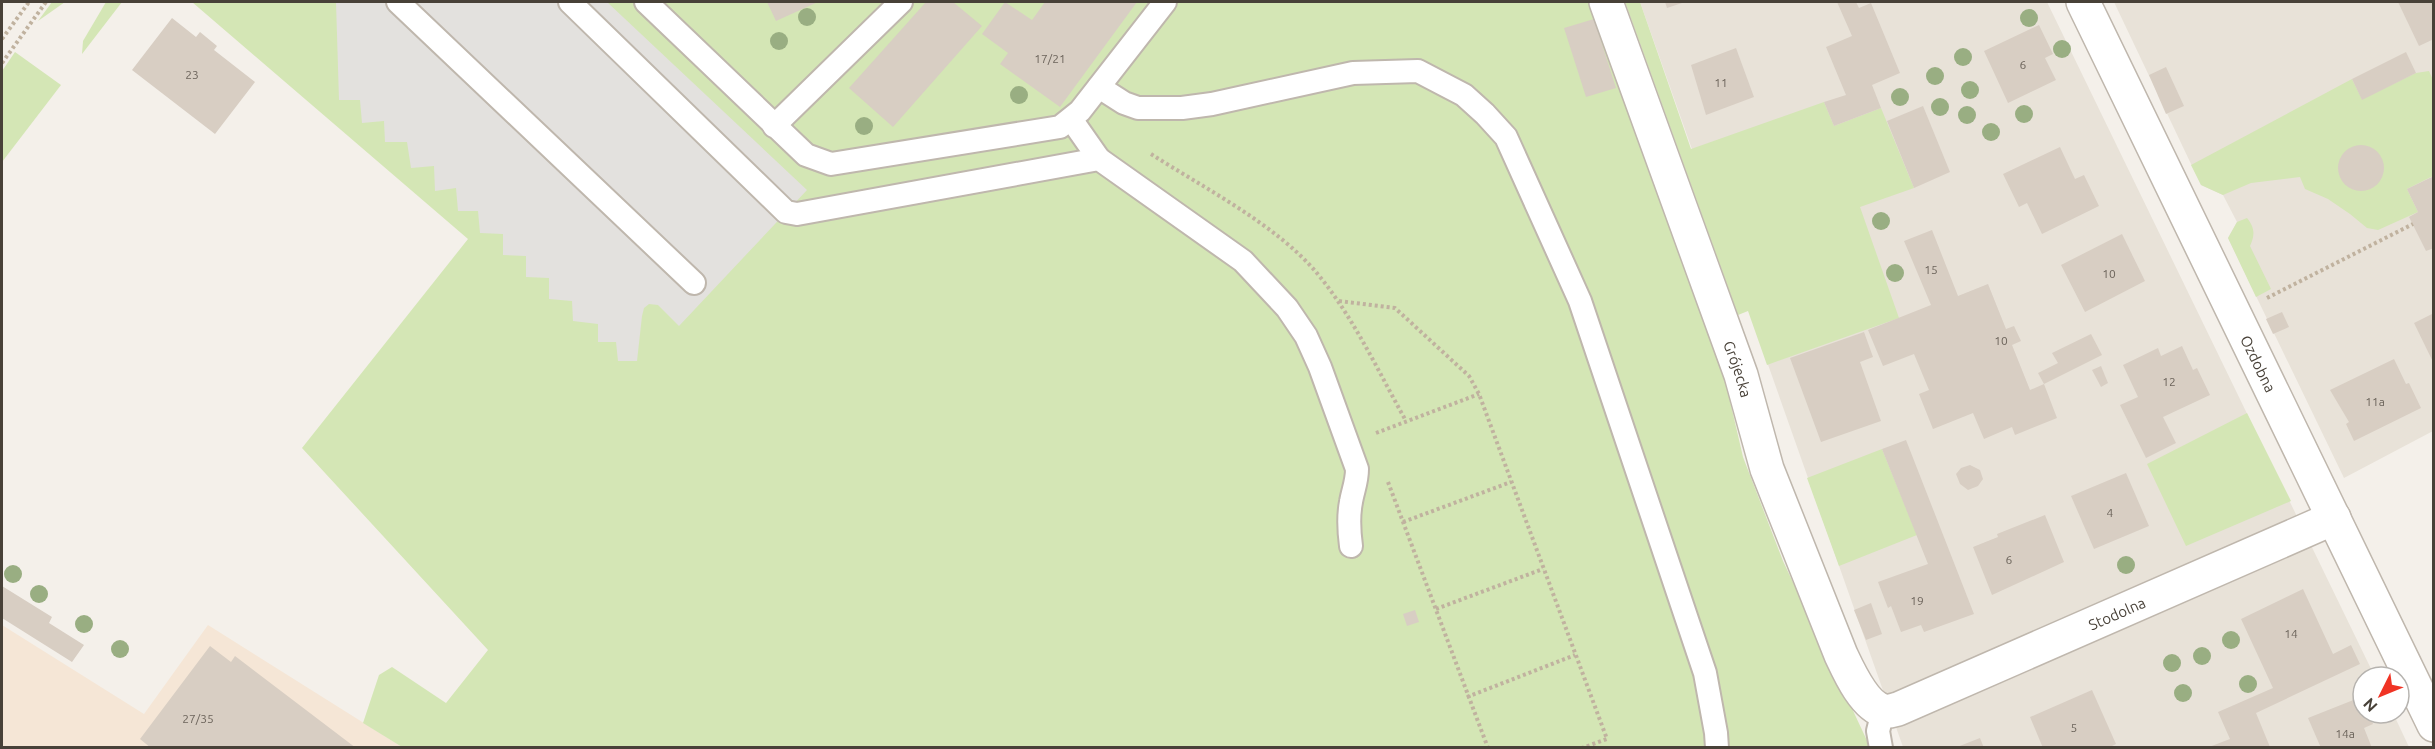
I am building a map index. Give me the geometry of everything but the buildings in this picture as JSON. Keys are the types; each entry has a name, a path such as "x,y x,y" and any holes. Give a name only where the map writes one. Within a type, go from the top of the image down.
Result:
{"street":[{"name":"Grójecka","path":"1606,2 1742,375 1767,470 1854,681 1874,705 1891,710"},
{"name":"Ozdobna","path":"2083,2 2433,726"},
{"name":"Stodolna","path":"1891,710 2334,518"}],"lane":[{"path":"398,2 694,283"},
{"path":"570,2 786,212 797,214 1099,159"},
{"path":"646,2 806,155 831,164 1060,127 1071,119 1099,87 1165,2"},
{"path":"774,126 901,2"},
{"path":"1099,87 1124,104 1138,108 1182,108 1212,104 1353,73 1418,71 1464,95 1485,114 1506,137 1580,300 1705,673 1717,747"},
{"path":"1071,119 1099,159 1243,261 1268,286 1299,327 1320,367 1357,469 1357,485 1351,500 1349,525 1351,546"},
{"path":"1881,747 1878,732 1891,710"}],"path":[{"path":"2,39 29,2"},
{"path":"2,63 46,2"},
{"path":"2259,303 2413,224"},
{"path":"1339,301 1395,308 1469,376 1479,394 1607,739 1582,747"},
{"path":"1371,435 1479,394"},
{"path":"1387,479 1467,697 1488,747"},
{"path":"1403,522 1511,482"},
{"path":"1436,609 1543,569"},
{"path":"1467,697 1575,655"}],"shaded area":[{"path":"336,2 607,2 807,190 679,326 658,305 649,304 644,308 637,361 618,361 616,342 598,342 598,324 573,321 572,301 549,299 549,278 526,277 526,256 503,255 503,234 480,233 478,211 458,211 456,188 435,191 434,166 411,168 407,142 385,142 384,121 362,123 360,100 339,100"},
{"path":"1640,2 2047,2 2369,665 2351,665 2351,725 2399,725 2409,747 1903,747"},
{"path":"2114,2 2433,2 2433,431 2344,478 2228,238 2237,222 2223,195 2201,185"},
{"path":"2,625 144,714 208,625 402,747 2,747"}],"green space":[{"path":"52,2 65,2 38,21"},
{"path":"106,2 122,2 82,54 83,41"},
{"path":"192,2 1589,2 1596,11 1714,332 1743,457 1783,561 1870,747 402,747 363,723 379,675 392,667 446,703 488,650 302,448 468,239"},
{"path":"1625,2 1640,2 1691,149 1824,102 1834,126 1881,108 1914,188 1860,207 1899,318 1767,365 1748,311 1738,315"},
{"path":"15,52 61,85 2,162 2,71"},
{"path":"2429,71 2433,80 2433,176 2407,189 2418,212 2378,230 2367,228 2328,199 2305,189 2300,177 2251,183 2223,195 2201,185 2191,165 2352,79 2362,99 2416,73"},
{"path":"2247,218 2252,225 2253,232 2250,246 2271,289 2256,297 2228,238 2237,222"},
{"path":"2247,413 2291,501 2186,546 2147,464"},
{"path":"1882,449 1917,535 1839,566 1807,478"}]}
